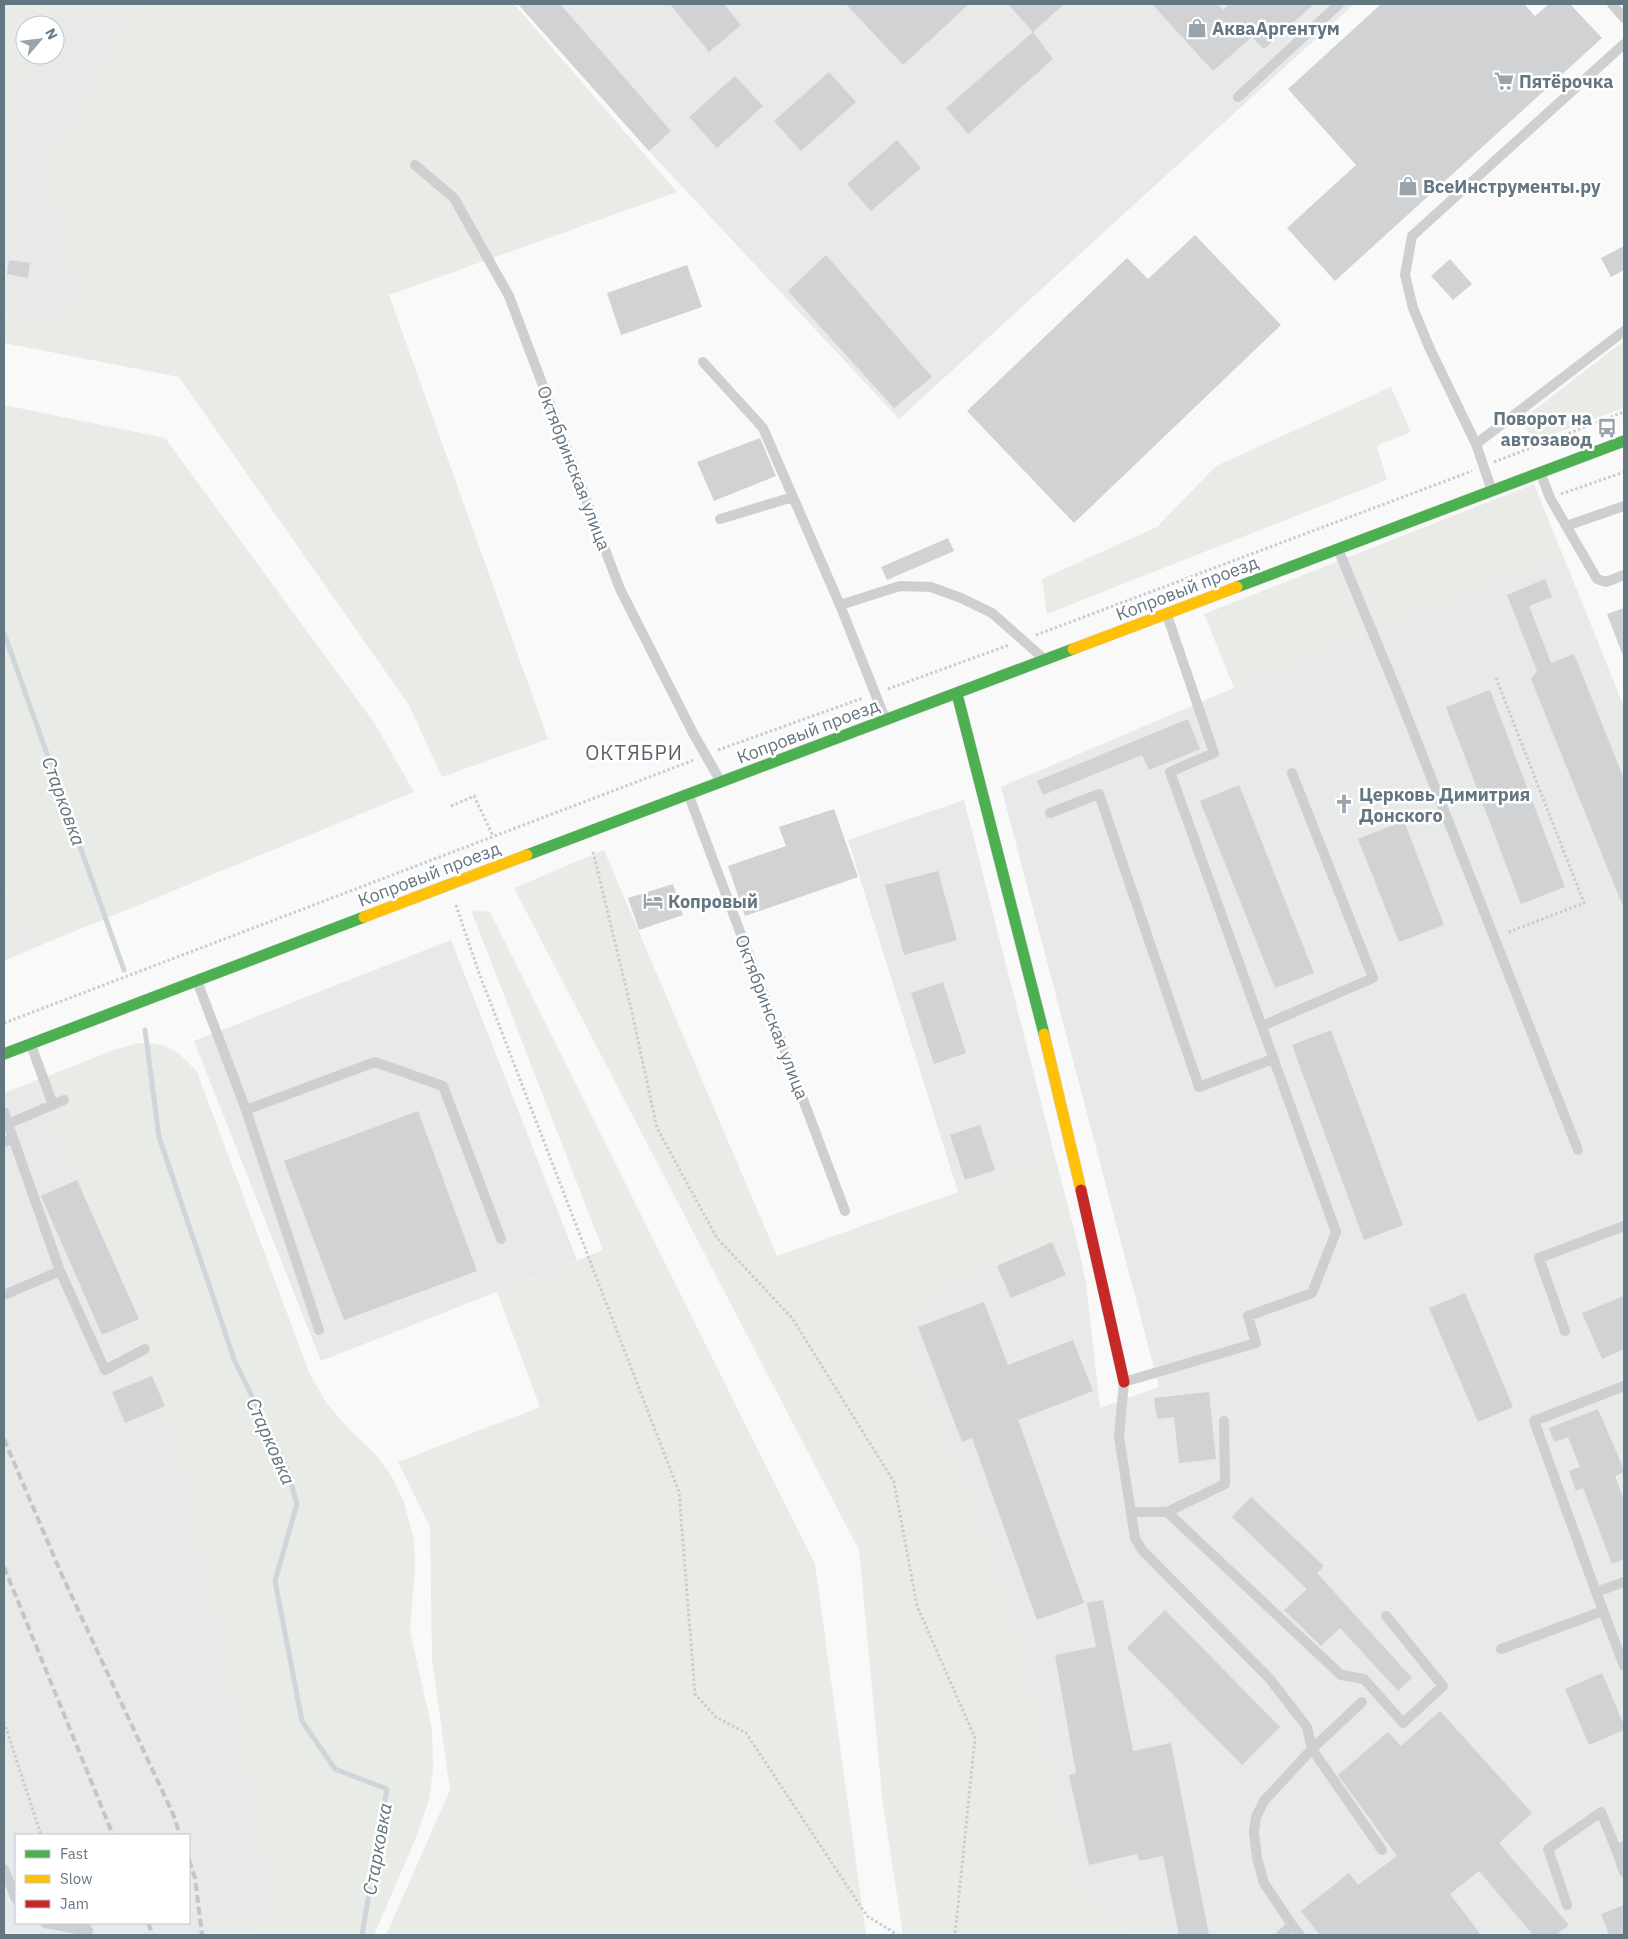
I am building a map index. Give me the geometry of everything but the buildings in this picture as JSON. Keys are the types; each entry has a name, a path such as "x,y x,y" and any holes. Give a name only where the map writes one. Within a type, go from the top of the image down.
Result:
{"main road":[{"name":"Копровый проезд","path":"4,1054 449,886 589,831 886,721 1624,441"},
{"path":"957,694 1063,1109 1124,1382"}],"lane":[{"path":"1238,97 1339,4"},
{"path":"1612,4 1624,18"},
{"path":"1492,491 1476,444 1430,349 1413,308 1405,276 1412,236 1624,44"},
{"name":"Октябринская улица","path":"415,165 454,198 509,296 620,589 721,783"},
{"path":"1476,444 1624,331"},
{"path":"703,362 763,428 840,605 886,721"},
{"path":"1540,473 1550,498 1597,580 1606,582 1624,575"},
{"path":"720,519 792,497"},
{"path":"1566,526 1624,506"},
{"path":"1338,549 1399,696 1578,1150"},
{"path":"840,605 900,586 931,587 961,598 992,613 1046,660"},
{"path":"1167,614 1214,753 1170,772 1336,1232 1312,1293 1248,1316 1256,1343 1124,1382 1119,1437 1135,1538 1142,1550 1268,1678 1307,1727 1312,1748 1382,1850"},
{"path":"1262,1026 1373,978 1292,773"},
{"path":"1050,813 1099,794 1199,1087 1274,1059"},
{"name":"Октябринская улица","path":"688,795 845,1211"},
{"path":"197,981 246,1110 319,1330"},
{"path":"30,1044 53,1105"},
{"path":"246,1110 375,1062 443,1086 501,1239"},
{"path":"8,1124 64,1100"},
{"path":"4,1112 8,1124 8,1140 60,1271 105,1370 145,1349"},
{"path":"1565,1331 1539,1258 1624,1226"},
{"path":"4,1295 60,1271"},
{"path":"1624,1386 1534,1421 1624,1666"},
{"path":"1131,1512 1167,1512 1225,1484 1224,1421"},
{"path":"1167,1512 1341,1675 1364,1679 1403,1723 1443,1686 1386,1616"},
{"path":"1596,1592 1624,1582"},
{"path":"1501,1649 1603,1611"},
{"path":"1300,1935 1264,1883 1257,1858 1254,1832 1256,1817 1264,1801 1312,1748 1362,1702"},
{"path":"1567,1905 1548,1849 1600,1812 1620,1848 1624,1872"},
{"path":"4,1869 15,1896"},
{"path":"50,1924 88,1931 84,1924"},
{"path":"1281,1935 1292,1925"}],"path":[{"path":"4,1023 706,755 1022,640 1624,412"},
{"path":"1550,498 1624,472"},
{"path":"1494,937 1584,903 1496,678"},
{"path":"451,806 474,796 493,836"},
{"path":"589,831 597,874 657,1128 717,1238 792,1318 894,1482 917,1606 975,1738 956,1935"},
{"path":"449,886 479,973 679,1492 694,1694 716,1718 746,1733 867,1916 898,1935"},
{"path":"4,1722 41,1834"}],"shaded area":[{"path":"4,4 47,4 50,15 15,15 15,65 29,65 4,124"},
{"path":"47,4 132,4 44,169 75,298 39,323 4,312 4,124 29,65 65,65 65,15 50,15"},
{"path":"132,4 514,4 677,192 389,295 548,739 442,777 409,705 179,377 4,343 4,312 39,323 75,298 44,169"},
{"path":"518,4 1354,4 899,419 649,151"},
{"path":"1624,341 1624,408 1540,439 1527,431 1525,424 1526,416"},
{"path":"1391,387 1411,432 1377,446 1387,480 1047,614 1042,579 1157,527 1216,466"},
{"path":"4,405 165,438 375,724 414,792 29,950 4,890"},
{"path":"1534,484 1564,558 1234,688 1204,614"},
{"path":"1564,558 1624,707 1624,1935 1128,1935 1077,1884 1024,1649 955,1456 901,1322 931,1307 935,1289 1075,1233 1086,1283 1100,1408 1159,1387 1001,787 1234,688"},
{"path":"964,800 1054,1153 958,1192 848,840"},
{"path":"604,850 777,1256 958,1192 1054,1153 1075,1233 935,1289 931,1307 901,1322 955,1456 1024,1649 1077,1884 1128,1935 903,1935 883,1805 859,1550 514,888"},
{"path":"4,890 29,950 4,961"},
{"path":"471,910 490,912 815,1564 866,1935 386,1935 450,1790 432,1659 430,1527 398,1462 540,1407 497,1292 603,1250"},
{"path":"451,940 577,1260 321,1361 194,1041"},
{"path":"139,1043 157,1044 172,1049 184,1058 197,1072 309,1372 325,1401 348,1428 376,1455 392,1477 404,1502 414,1540 415,1567 410,1631 432,1729 433,1769 429,1800 415,1840 374,1935 260,1935 269,1885 178,1449 35,1081 117,1049"},
{"path":"35,1081 178,1449 269,1885 260,1935 4,1935 4,1093"}],"waterway":[{"name":"Старковка","path":"4,633 124,970"},
{"name":"Старковка","path":"145,1030 159,1137 234,1359 287,1469 297,1504 275,1581 302,1721 335,1769 387,1789 362,1935"}],"railway":[{"path":"4,1439 61,1573 173,1814 180,1834"},
{"path":"4,1567 113,1834"},
{"path":"190,1863 195,1878 202,1935"},
{"path":"148,1924 153,1935"}],"traffic: fast":[{"path":"1237,587 1624,441"},
{"path":"527,855 1073,649"},
{"path":"957,694 1044,1034"},
{"path":"4,1054 364,917"}],"traffic: slow":[{"path":"1073,649 1237,587"},
{"path":"364,917 527,855"},
{"path":"1044,1034 1081,1190"}],"traffic: jam":[{"path":"1081,1190 1124,1382"}],"place":[{"name":"АкваАргентум","path":"1197,28"},
{"name":"Пятёрочка","path":"1504,81"},
{"name":"ВсеИнструменты.ру","path":"1408,186"},
{"name":"Поворот на автозавод","path":"1607,428"},
{"name":"Церковь Димитрия Донского","path":"1344,804"},
{"name":"Копровый","path":"653,901"}],"district":[{"name":"ОКТЯБРИ","path":"634,752"}]}
